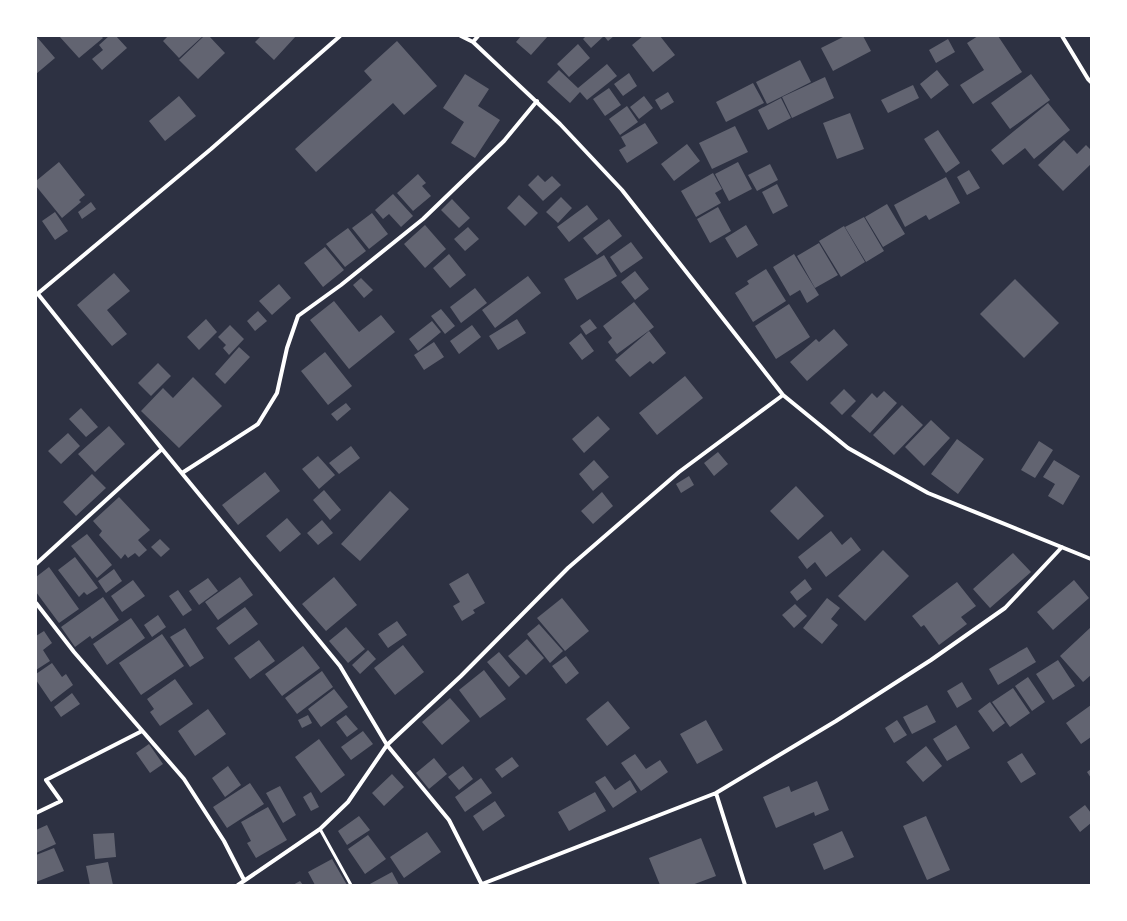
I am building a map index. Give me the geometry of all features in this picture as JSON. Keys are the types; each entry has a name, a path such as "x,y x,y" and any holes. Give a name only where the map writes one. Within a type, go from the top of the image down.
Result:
{"street":[{"path":"340,36 211,149 37,295 340,666 387,745 449,820 482,884 716,793 836,721 931,660 1005,608 1062,547"},
{"path":"461,36 473,42 537,102 622,190 783,394 848,448 928,492 1091,559"},
{"path":"473,42 478,36"},
{"path":"1062,36 1091,82"},
{"path":"182,473 258,424 277,393 287,348 298,316 341,285 385,248 423,219 504,141 537,102"},
{"path":"238,885 320,829 348,802 387,745 461,676 568,568 679,472 783,394"},
{"path":"36,564 162,449"},
{"path":"36,603 74,652 184,779 224,841 244,880"},
{"path":"36,813 61,800 46,780 142,731"},
{"path":"716,793 745,885"}],"lane":[{"path":"320,829 352,885"}],"building":[{"path":"36,36 55,58 36,74"},
{"path":"59,36 101,36 103,38 79,58"},
{"path":"109,36 116,36 127,48 102,70 92,59 103,50 99,45"},
{"path":"168,36 203,36 179,58 163,41"},
{"path":"204,36 209,36 225,53 198,79 179,60"},
{"path":"261,36 296,36 274,60 255,42"},
{"path":"521,36 548,36 531,55 516,42"},
{"path":"586,36 604,36 591,48 583,39"},
{"path":"604,36 614,36 608,41"},
{"path":"643,36 660,36 675,55 653,72 632,45"},
{"path":"845,36 863,36 871,51 833,71 821,48"},
{"path":"978,36 998,36 1022,72 973,104 960,85 984,70 967,43"},
{"path":"948,39 955,52 936,63 929,50"},
{"path":"397,41 437,86 404,115 393,103 316,172 295,149 372,80 364,71"},
{"path":"578,44 590,58 569,77 557,64"},
{"path":"800,60 811,82 767,104 756,82"},
{"path":"607,64 617,76 587,100 580,92 570,103 547,82 559,70 578,88"},
{"path":"937,70 949,85 931,99 920,84"},
{"path":"629,73 637,86 623,96 614,84"},
{"path":"465,74 489,89 478,106 500,120 475,158 451,143 464,122 443,108"},
{"path":"1031,74 1050,100 1010,129 991,103"},
{"path":"825,77 834,98 792,118 782,97"},
{"path":"753,83 764,103 726,122 716,102"},
{"path":"913,85 919,98 888,113 881,100"},
{"path":"609,88 621,105 605,116 593,99"},
{"path":"668,92 674,102 661,110 655,100"},
{"path":"179,96 196,116 165,141 149,121"},
{"path":"644,96 653,108 639,119 630,107"},
{"path":"781,98 791,118 768,130 758,110"},
{"path":"1048,103 1070,130 1034,159 1025,148 1003,165 991,150"},
{"path":"627,106 638,122 620,135 609,119"},
{"path":"850,113 864,149 837,159 823,123"},
{"path":"645,123 658,143 627,163 619,150 626,146 621,137"},
{"path":"735,126 748,152 712,169 699,143"},
{"path":"938,130 960,163 946,173 924,139"},
{"path":"1064,140 1077,154 1086,145 1091,150 1091,164 1063,191 1038,165"},
{"path":"687,144 700,161 674,181 661,164"},
{"path":"59,162 85,195 79,200 81,202 62,218 36,186 36,181"},
{"path":"738,162 752,189 729,201 715,174"},
{"path":"770,164 778,180 757,191 748,175"},
{"path":"969,170 980,188 967,195 957,177"},
{"path":"713,173 722,189 715,193 721,203 696,217 681,191"},
{"path":"418,174 426,183 422,186 431,196 413,211 397,193"},
{"path":"538,175 545,182 552,176 561,185 543,201 528,185"},
{"path":"946,177 960,203 929,220 926,215 905,227 894,205"},
{"path":"777,184 788,206 773,214 762,192"},
{"path":"393,194 413,216 401,227 389,214 383,219 375,210"},
{"path":"519,195 538,213 525,226 507,208"},
{"path":"561,197 572,208 558,223 546,212"},
{"path":"452,199 470,218 459,228 441,210"},
{"path":"91,202 96,209 82,219 78,212"},
{"path":"887,204 905,234 883,247 865,217"},
{"path":"587,205 598,219 569,242 557,227"},
{"path":"718,207 731,231 710,243 697,219"},
{"path":"55,212 68,231 55,240 42,221"},
{"path":"372,213 388,234 369,249 352,228"},
{"path":"864,217 884,251 866,262 845,227"},
{"path":"609,219 622,236 597,255 583,238"},
{"path":"425,225 446,249 425,268 404,244"},
{"path":"746,225 758,245 737,258 725,238"},
{"path":"844,226 865,262 841,277 819,241"},
{"path":"468,227 479,239 465,251 454,239"},
{"path":"348,228 366,251 345,267 326,244"},
{"path":"631,242 643,258 621,273 610,257"},
{"path":"819,243 838,275 815,288 797,256"},
{"path":"325,247 344,270 323,287 304,263"},
{"path":"449,254 466,275 450,288 433,268"},
{"path":"794,254 819,295 807,303 800,290 790,296 773,267"},
{"path":"604,255 617,276 577,300 564,279"},
{"path":"766,269 786,301 753,322 735,293 749,284 747,281"},
{"path":"635,271 649,289 635,300 621,282"},
{"path":"114,273 130,291 107,310 127,334 112,346 77,305"},
{"path":"528,276 541,293 495,328 482,310"},
{"path":"361,278 373,290 364,298 353,285"},
{"path":"1015,279 1059,323 1024,358 980,314"},
{"path":"279,284 291,298 272,315 259,301"},
{"path":"475,288 487,303 461,323 450,307"},
{"path":"334,301 359,332 381,315 395,332 349,369 310,320"},
{"path":"634,302 654,327 617,354 608,342 612,338 603,326"},
{"path":"789,304 810,337 776,359 755,326"},
{"path":"441,309 455,326 445,334 431,316"},
{"path":"258,311 267,321 255,331 247,321"},
{"path":"206,319 217,332 199,350 187,337"},
{"path":"517,319 526,333 498,350 489,336"},
{"path":"590,319 597,328 586,335 580,326"},
{"path":"432,321 441,332 418,351 409,339"},
{"path":"230,325 244,339 229,355 223,348 226,345 218,337"},
{"path":"472,325 481,337 459,354 450,341"},
{"path":"834,329 848,345 807,381 790,362 816,339 819,342"},
{"path":"649,331 666,353 653,364 650,361 630,377 615,360"},
{"path":"581,333 594,351 582,360 569,343"},
{"path":"434,342 444,357 424,370 414,355"},
{"path":"239,347 250,357 225,384 215,374"},
{"path":"325,352 352,386 328,405 301,371"},
{"path":"158,363 171,376 151,396 138,383"},
{"path":"685,376 703,398 657,435 639,413"},
{"path":"193,377 222,406 179,448 141,411 163,388 173,398"},
{"path":"844,389 856,401 842,415 830,403"},
{"path":"884,391 897,403 870,433 851,416 872,393 877,398"},
{"path":"346,403 351,409 337,421 331,414"},
{"path":"902,405 923,425 894,455 873,435"},
{"path":"81,408 98,427 86,437 69,419"},
{"path":"598,416 610,429 584,453 572,439"},
{"path":"931,420 950,438 924,466 905,447"},
{"path":"109,426 125,444 95,472 78,454"},
{"path":"68,433 80,446 61,464 48,451"},
{"path":"957,439 984,459 958,494 931,474"},
{"path":"1039,441 1053,450 1035,478 1021,470"},
{"path":"351,446 360,458 339,474 329,463"},
{"path":"718,452 728,464 714,476 704,463"},
{"path":"318,456 335,475 319,489 302,469"},
{"path":"594,460 609,477 593,491 579,474"},
{"path":"1054,460 1080,476 1063,505 1048,496 1055,484 1043,477"},
{"path":"265,472 280,491 238,525 222,505"},
{"path":"92,474 106,488 76,516 63,502"},
{"path":"689,476 694,485 681,493 676,484"},
{"path":"796,486 824,516 798,540 770,511"},
{"path":"324,490 341,510 330,520 313,500"},
{"path":"390,491 409,509 360,561 341,544"},
{"path":"602,492 613,506 593,524 581,511"},
{"path":"119,497 150,530 138,540 147,550 139,557 135,553 128,558 125,554 121,559 99,535 102,531 93,521"},
{"path":"287,518 301,534 280,552 266,536"},
{"path":"322,520 333,533 318,545 307,533"},
{"path":"831,531 842,545 851,537 861,550 826,577 815,562 807,569 798,557"},
{"path":"87,534 112,565 97,578 71,546"},
{"path":"160,539 170,549 161,557 151,547"},
{"path":"883,550 909,576 865,621 838,596"},
{"path":"1013,553 1031,572 990,608 973,589"},
{"path":"75,557 98,588 87,595 84,592 79,597 58,570"},
{"path":"49,567 79,609 59,623 36,592 36,577"},
{"path":"114,569 122,581 106,593 98,581"},
{"path":"468,573 485,603 473,610 475,613 462,621 453,606 460,602 449,584"},
{"path":"240,577 253,595 218,620 205,602"},
{"path":"334,577 357,605 326,631 302,604"},
{"path":"208,578 218,591 199,605 189,591"},
{"path":"805,579 812,589 797,601 790,592"},
{"path":"133,580 145,596 122,612 111,596"},
{"path":"1074,580 1089,598 1053,630 1037,612"},
{"path":"957,582 976,606 961,617 967,624 939,645 924,625 921,627 912,616"},
{"path":"178,590 192,610 183,616 169,596"},
{"path":"103,597 119,620 92,639 90,636 75,647 61,627"},
{"path":"562,598 589,631 565,651 537,618"},
{"path":"827,598 840,608 831,619 838,625 822,644 803,628"},
{"path":"795,604 807,616 794,628 782,615"},
{"path":"245,607 258,624 229,645 216,628"},
{"path":"158,615 166,627 152,637 144,625"},
{"path":"131,618 145,638 107,665 93,644"},
{"path":"397,621 407,635 388,648 378,634"},
{"path":"539,624 563,651 550,663 527,634"},
{"path":"346,627 365,649 348,663 329,641"},
{"path":"1091,627 1091,675 1083,682 1060,656"},
{"path":"185,628 204,658 190,667 170,637"},
{"path":"44,631 52,643 43,650 50,661 36,670 36,636"},
{"path":"162,634 184,666 141,695 119,663"},
{"path":"527,639 544,658 526,675 508,656"},
{"path":"259,640 275,661 250,679 234,658"},
{"path":"403,645 424,672 395,695 374,668"},
{"path":"303,646 320,668 282,696 265,674"},
{"path":"1027,647 1036,662 998,685 989,669"},
{"path":"368,650 376,659 360,674 352,665"},
{"path":"499,652 520,677 509,687 487,662"},
{"path":"566,656 579,673 566,684 552,666"},
{"path":"1058,660 1075,686 1053,700 1036,674"},
{"path":"52,663 62,677 66,674 73,685 51,702 36,680 36,674"},
{"path":"484,670 506,699 480,718 459,690"},
{"path":"322,671 333,687 297,714 285,698"},
{"path":"1028,677 1045,702 1032,711 1015,686"},
{"path":"175,679 193,704 160,726 150,712 154,709 147,699"},
{"path":"962,682 972,699 957,708 947,691"},
{"path":"1013,688 1030,713 1010,727 992,702"},
{"path":"334,689 348,707 321,727 308,709"},
{"path":"72,693 80,704 61,717 54,707"},
{"path":"450,698 470,721 442,745 422,722"},
{"path":"608,701 630,728 607,746 586,719"},
{"path":"990,702 1005,723 993,732 978,711"},
{"path":"927,705 936,722 912,734 903,717"},
{"path":"1091,705 1091,737 1081,744 1066,723"},
{"path":"208,709 226,734 195,756 178,731"},
{"path":"308,715 312,723 302,728 298,720"},
{"path":"346,715 358,729 347,737 336,722"},
{"path":"706,720 723,750 697,764 680,734"},
{"path":"897,720 907,735 894,743 885,728"},
{"path":"956,725 970,748 947,761 933,739"},
{"path":"363,731 373,744 351,760 341,747"},
{"path":"319,739 345,775 321,793 295,757"},
{"path":"149,744 163,764 150,773 136,753"},
{"path":"926,746 942,766 923,782 906,762"},
{"path":"1022,753 1036,774 1021,783 1007,762"},
{"path":"635,754 646,769 660,760 668,772 641,791 621,763"},
{"path":"512,757 519,766 502,778 495,769"},
{"path":"434,758 447,774 429,789 416,773"},
{"path":"228,766 241,785 225,797 212,778"},
{"path":"463,766 473,779 459,790 448,777"},
{"path":"1091,769 1091,778 1087,772"},
{"path":"392,774 404,787 384,806 372,793"},
{"path":"605,776 615,790 630,780 637,792 613,808 595,782"},
{"path":"481,778 492,793 465,812 455,797"},
{"path":"817,781 829,810 815,816 814,812 776,828 763,797 789,786 791,792"},
{"path":"250,783 264,804 227,828 213,807"},
{"path":"280,786 296,815 283,823 266,793"},
{"path":"311,792 319,807 311,811 303,797"},
{"path":"595,792 606,811 569,831 558,812"},
{"path":"495,801 505,816 483,831 473,816"},
{"path":"1085,805 1091,813 1091,823 1080,832 1069,817"},
{"path":"268,807 287,840 256,858 247,843 251,841 241,822"},
{"path":"359,816 370,830 347,845 338,831"},
{"path":"926,816 950,870 927,880 903,826"},
{"path":"47,825 56,844 36,853 36,830"},
{"path":"842,831 854,857 824,870 813,844"},
{"path":"427,832 441,852 404,878 390,857"},
{"path":"114,833 116,857 95,859 93,834"},
{"path":"368,835 386,859 365,874 348,849"},
{"path":"701,838 716,876 692,885 660,885 649,858"},
{"path":"54,848 64,871 36,882 36,855"},
{"path":"332,859 347,885 315,885 308,872"},
{"path":"108,862 113,885 90,885 86,866"},
{"path":"392,872 399,885 368,885"},
{"path":"300,881 303,885 293,885"}]}
